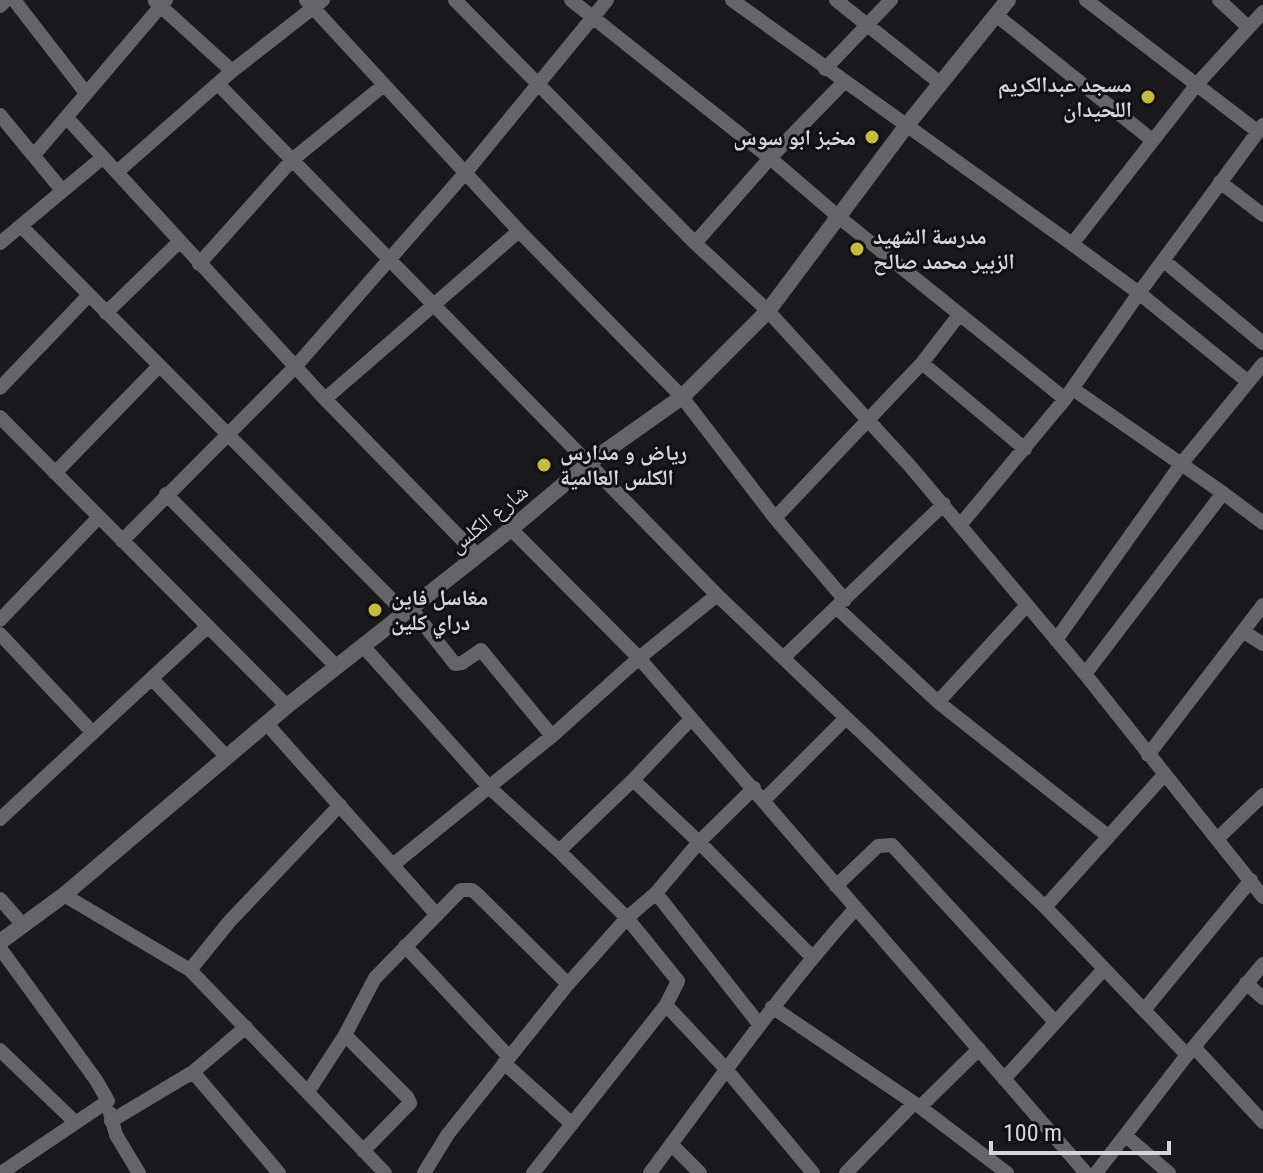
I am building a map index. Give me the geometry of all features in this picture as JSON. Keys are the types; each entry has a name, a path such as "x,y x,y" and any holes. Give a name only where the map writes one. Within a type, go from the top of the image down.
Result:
{"street":[{"path":"0,6 6,0"},
{"path":"14,0 86,93"},
{"path":"455,0 695,243 768,311 944,504 1263,897"},
{"path":"571,0 770,158 959,315 1069,394 1182,463 1263,523"},
{"path":"122,541 295,367 466,172 607,0"},
{"path":"732,0 1139,293 1247,381"},
{"path":"836,0 940,83"},
{"path":"825,69 891,0"},
{"name":"شارع الكلس","path":"0,945 64,895 336,666 511,529 590,462 682,397 768,311 907,125 1008,0"},
{"path":"961,524 1069,394 1260,128 1086,0"},
{"path":"1219,0 1248,27"},
{"path":"34,155 161,2 232,71"},
{"path":"117,172 314,3 384,85 519,231 682,397 841,604 938,702 1108,836"},
{"path":"1072,244 1198,83 1263,12"},
{"path":"996,15 1152,140"},
{"path":"695,243 770,158 844,82"},
{"path":"218,84 717,595 845,719 941,806 1045,907 1144,1010 1263,1122"},
{"path":"199,264 292,160 384,85"},
{"path":"0,115 61,189"},
{"path":"67,118 325,399 477,555"},
{"path":"0,243 61,189 102,158"},
{"path":"1220,182 1263,215"},
{"path":"21,226 407,610 455,664 462,663 481,650 552,736"},
{"path":"325,399 519,231"},
{"path":"106,313 179,242"},
{"path":"1164,261 1263,343"},
{"path":"0,388 89,295"},
{"path":"775,518 922,363 959,315"},
{"path":"922,363 1025,449"},
{"path":"1056,640 1182,463 1263,364"},
{"path":"55,473 159,366"},
{"path":"1,420 287,706"},
{"path":"1085,674 1223,493"},
{"path":"166,494 336,666"},
{"path":"784,657 944,504"},
{"path":"0,620 98,518"},
{"path":"511,529 639,658 1086,1173"},
{"path":"394,864 490,788 639,658 717,595"},
{"path":"938,702 1027,605"},
{"path":"1148,755 1263,605"},
{"path":"0,819 208,626"},
{"path":"1244,632 1263,644"},
{"path":"0,634 93,733"},
{"path":"363,646 490,788 627,918 678,981 666,1005 533,1173"},
{"path":"152,679 226,756"},
{"path":"559,851 691,719"},
{"path":"424,1173 448,1134 568,984 627,918 656,893 699,842 845,719"},
{"path":"266,723 437,915"},
{"path":"1045,907 1164,775"},
{"path":"633,780 812,957"},
{"path":"1218,838 1263,795"},
{"path":"190,970 229,922 340,805"},
{"path":"836,886 878,846 892,845 1055,1022"},
{"path":"1144,1010 1251,880"},
{"path":"308,1092 345,1035 375,978 461,890 472,890 568,984"},
{"path":"656,893 759,1024"},
{"path":"64,895 190,970 385,1173"},
{"path":"0,899 23,925"},
{"path":"650,1173 772,1007 856,908"},
{"path":"0,945 96,1080 108,1101 111,1121 139,1173"},
{"path":"405,946 507,1060 572,1124"},
{"path":"1096,1173 1263,964"},
{"path":"1004,1079 1104,969"},
{"path":"1246,983 1263,998"},
{"path":"666,1005 725,1068 813,1173"},
{"path":"772,1007 917,1105 1001,1171"},
{"path":"111,1121 193,1072 246,1027"},
{"path":"345,1035 410,1103 363,1151"},
{"path":"846,1173 979,1049"},
{"path":"0,1050 74,1121"},
{"path":"193,1072 279,1173"},
{"path":"1,1173 108,1101"},
{"path":"1126,1136 1169,1173"},
{"path":"671,1144 700,1173"}],"place":[{"name":"مسجد عبدالكريم اللحيدان","path":"1148,97"},
{"name":"مخبز ابو سوس","path":"872,137"},
{"name":"مدرسة الشهيد الزبير محمد صالح","path":"857,249"},
{"name":"رياض و مدارس الكلس العالمية","path":"544,465"},
{"name":"مغاسل فاين دراي كلين","path":"375,610"}]}
